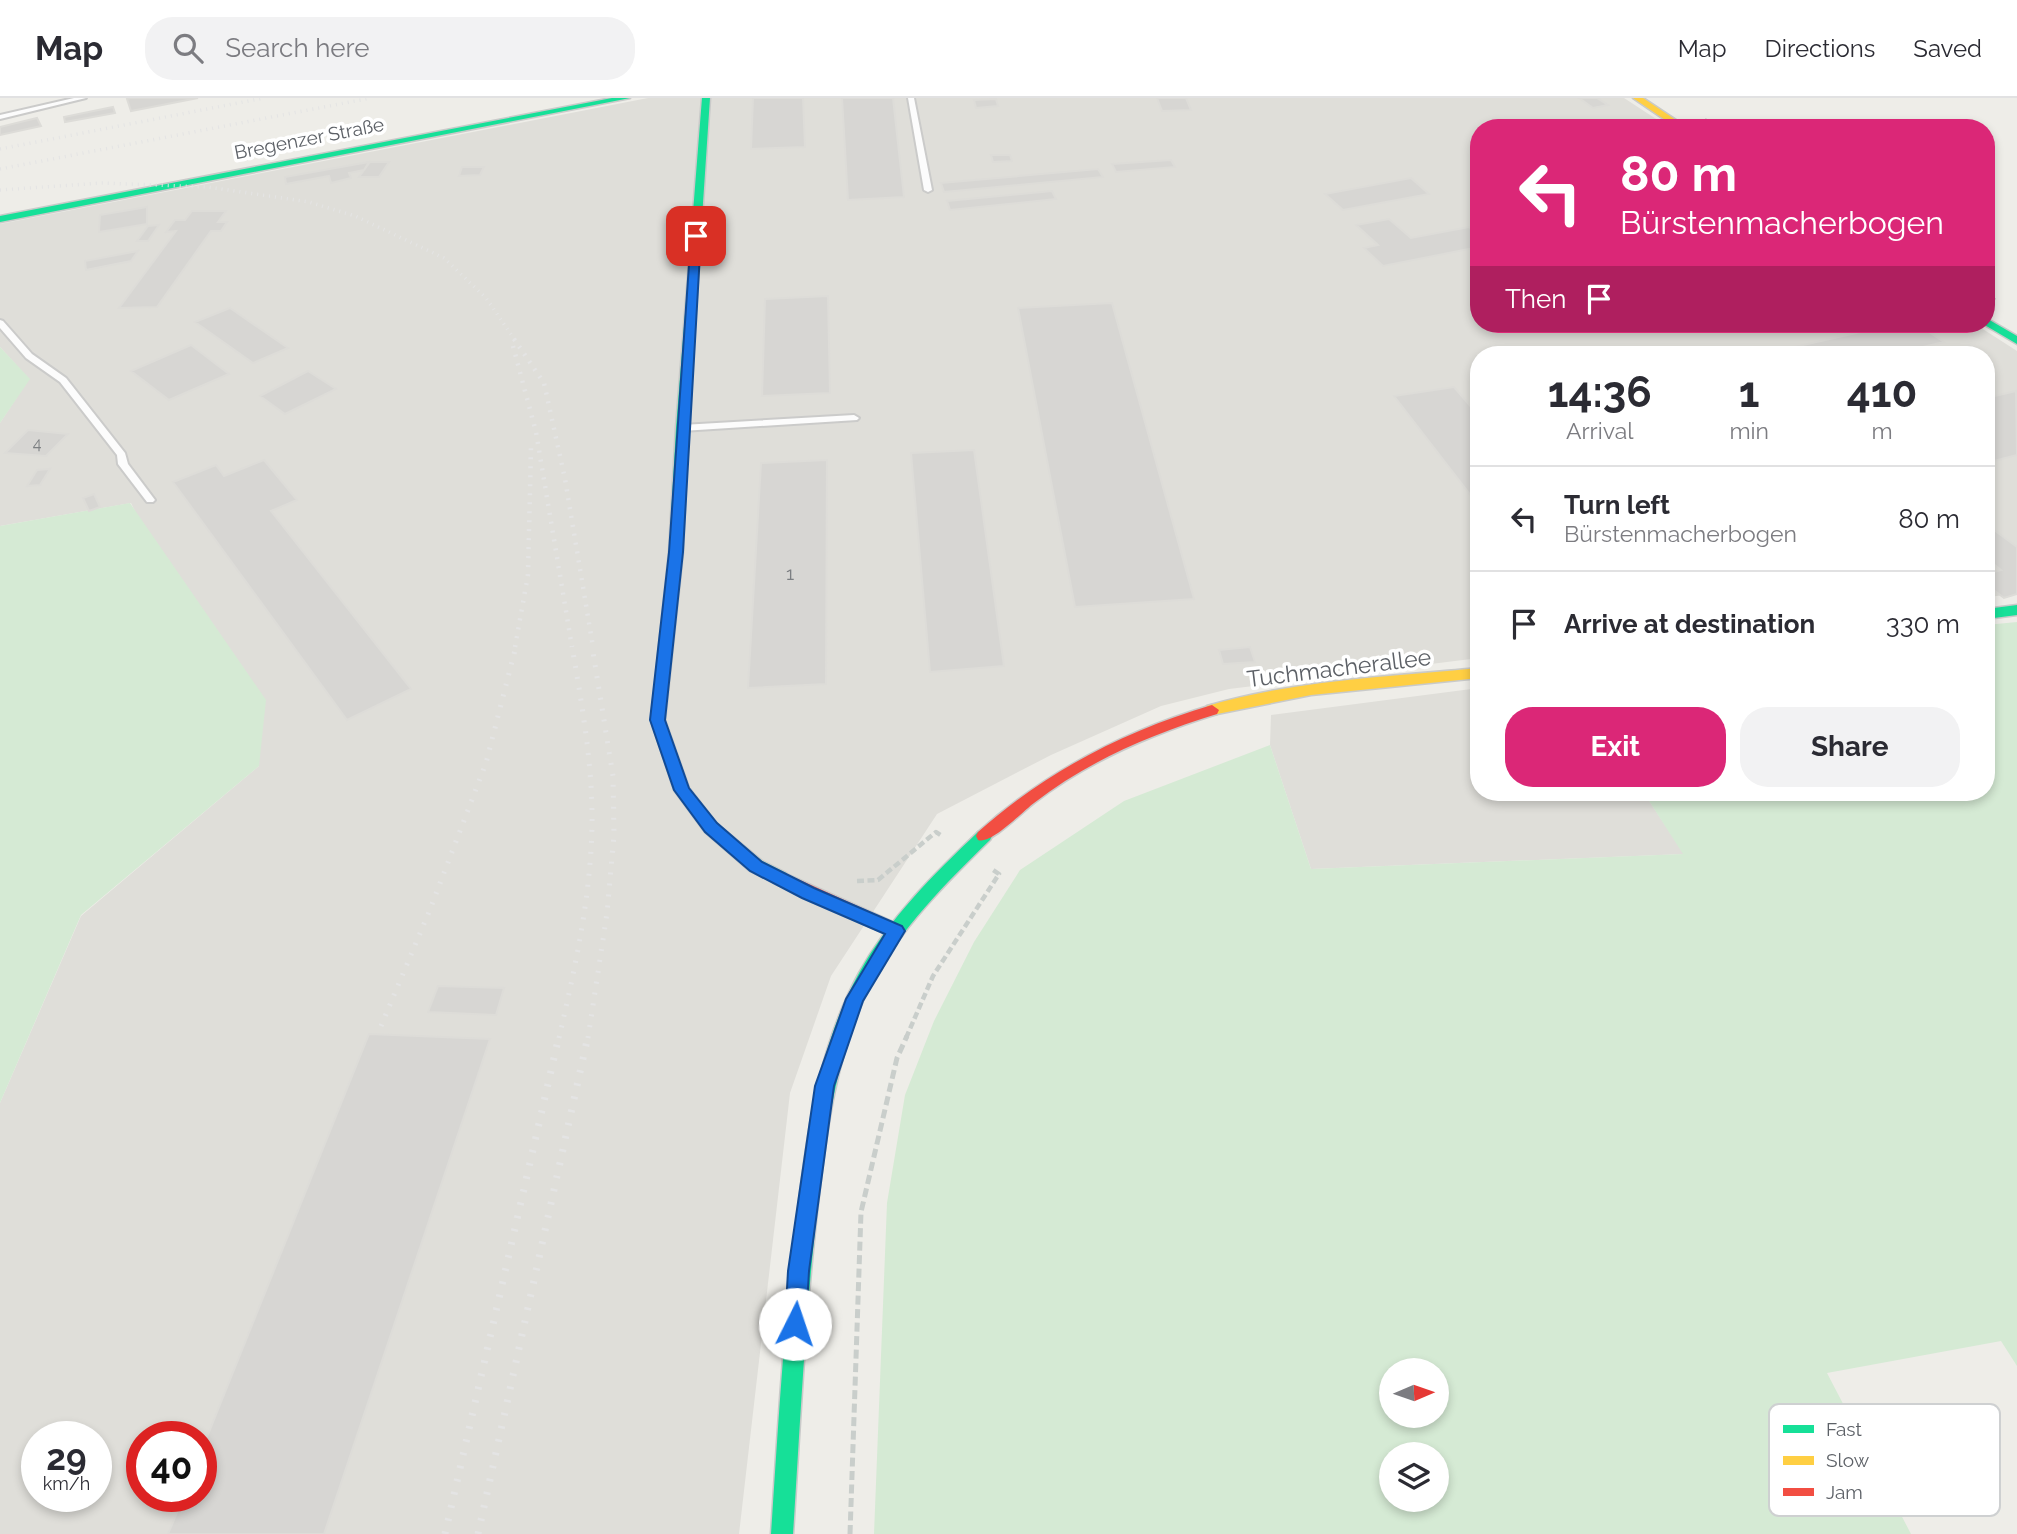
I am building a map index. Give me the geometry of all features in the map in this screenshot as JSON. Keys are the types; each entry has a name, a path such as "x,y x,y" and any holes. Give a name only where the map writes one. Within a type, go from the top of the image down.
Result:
{"street":[{"name":"Bregenzer Straße","path":"0,219 626,98"},
{"path":"706,98 682,428 676,552 658,720 682,790 711,828 756,866 808,893 896,931"},
{"path":"1637,98 1670,119"},
{"path":"1995,327 2017,341"},
{"path":"1995,613 2017,610"},
{"name":"Tuchmacherallee","path":"782,1534 799,1271 825,1086 855,999 896,931 914,907 985,834 1034,793 1087,759 1156,729 1227,706 1286,694 1470,674"}],"lane":[{"path":"0,117 83,98"},
{"path":"911,98 928,190"},
{"path":"0,323 29,356 63,380 81,401 122,454 123,464 150,500"},
{"path":"682,428 854,418"}],"path":[{"path":"847,881 878,880 936,832 999,874 933,976 897,1058 861,1212 850,1534"}],"shaded area":[{"path":"648,98 1624,98 1656,119 1470,119 1470,333 1989,333 2017,351 2017,594 1995,596 1995,346 1470,346 1470,659 1229,689 1161,706 1051,755 937,814 831,976 790,1093 739,1534 0,1534 0,1103 81,916 259,766 131,503 0,526 0,423 29,379 0,347 0,224"},
{"path":"1470,689 1470,801 1649,801 1684,854 1311,869 1270,745 1271,715"}],"green space":[{"path":"0,347 30,379 0,423"},
{"path":"130,503 266,700 259,766 81,915 0,1103 0,526"},
{"path":"2017,622 2017,1366 2001,1341 1827,1373 1843,1404 1769,1404 1769,1516 1902,1516 1911,1534 874,1534 887,1203 905,1095 934,1021 974,942 1020,870 1124,801 1270,745 1311,869 1683,854 1649,801 1995,801 1995,624"}],"building":[{"path":"198,98 131,111 127,99"},
{"path":"753,98 803,98 805,147 751,149"},
{"path":"842,98 893,98 904,197 848,200"},
{"path":"1157,98 1186,98 1191,110 1162,111"},
{"path":"1579,98 1597,98 1608,105 1593,108"},
{"path":"996,99 998,106 976,108 974,100"},
{"path":"113,107 115,113 65,122 64,117"},
{"path":"37,118 41,126 0,135 0,127"},
{"path":"991,155 1010,155 1012,161 993,162"},
{"path":"1171,160 1175,167 1116,172 1112,164"},
{"path":"369,162 364,170 349,173 351,178 331,183 329,176 286,184 285,177"},
{"path":"370,162 389,162 379,177 359,177"},
{"path":"462,167 484,167 480,175 459,176"},
{"path":"1098,169 1103,177 944,192 941,183"},
{"path":"1411,178 1429,194 1343,210 1325,194"},
{"path":"1052,191 1056,199 950,210 947,201"},
{"path":"147,207 147,224 99,232 100,215"},
{"path":"192,211 226,211 218,222 227,222 221,231 211,231 157,307 119,308 176,231 166,232 175,220 185,220"},
{"path":"1389,219 1411,238 1469,227 1470,249 1383,266 1364,248 1378,245 1356,225"},
{"path":"159,225 148,241 137,241 148,226"},
{"path":"138,251 131,261 86,270 85,261"},
{"path":"828,296 830,393 762,396 765,299"},
{"path":"1112,303 1194,599 1075,607 1018,308"},
{"path":"230,308 288,348 253,363 195,322"},
{"path":"1856,333 1930,333 1944,342 1927,346 1799,346"},
{"path":"191,345 229,374 169,400 131,371"},
{"path":"308,371 336,389 285,414 260,396"},
{"path":"1454,387 1470,406 1470,494 1394,396"},
{"path":"2016,391 2017,455 1995,461 1995,396"},
{"path":"28,430 68,434 46,456 5,453"},
{"path":"974,450 1004,666 930,672 911,453"},
{"path":"264,460 297,500 271,511 411,689 347,720 173,482 216,465 224,476"},
{"path":"827,460 826,684 748,688 761,463"},
{"path":"50,469 40,485 27,486 37,470"},
{"path":"94,494 100,507 89,511 83,498"},
{"path":"1995,531 2017,547 2017,594 2004,598 1995,591 1995,572 2001,570 1995,565"},
{"path":"1250,647 1255,662 1223,664 1219,650"},
{"path":"438,986 504,988 496,1015 428,1012"},
{"path":"369,1034 490,1039 324,1534 168,1534 177,1512 217,1512 217,1421 213,1421"}],"railway":[{"path":"0,149 264,98"},
{"path":"0,169 371,98"},
{"path":"0,190 102,183 208,187 309,202 355,216 444,258 486,298 515,340"},
{"path":"514,339 544,383 565,479 593,647"},
{"path":"513,346 536,432 572,647"},
{"path":"515,647 528,575 531,447"},
{"path":"381,1026 429,912 486,763 516,646"},
{"path":"559,1038 582,925 592,839 590,769 572,646"},
{"path":"588,1038 607,913 614,835 613,776 592,646"},
{"path":"445,1534 559,1036"},
{"path":"478,1534 588,1036"}],"traffic: fast":[{"path":"0,219 626,98"},
{"path":"706,98 682,428 676,552 658,720 682,790 711,828 756,866 780,878"},
{"path":"1995,327 2017,341"},
{"path":"1995,613 2017,610"},
{"path":"782,1534 803,1246 820,1118 833,1061 852,1005 877,959 904,921 934,886 984,836"}],"traffic: slow":[{"path":"1637,98 1670,119"},
{"path":"1212,710 1311,690 1470,674"}],"traffic: jam":[{"path":"984,836 1034,794 1090,760 1150,731 1212,710"},
{"path":"780,878 896,931"}],"route":[{"path":"696,236 676,552 658,720 682,790 711,828 756,866 808,893 896,931 855,999 825,1086 799,1271 795,1324"}]}
